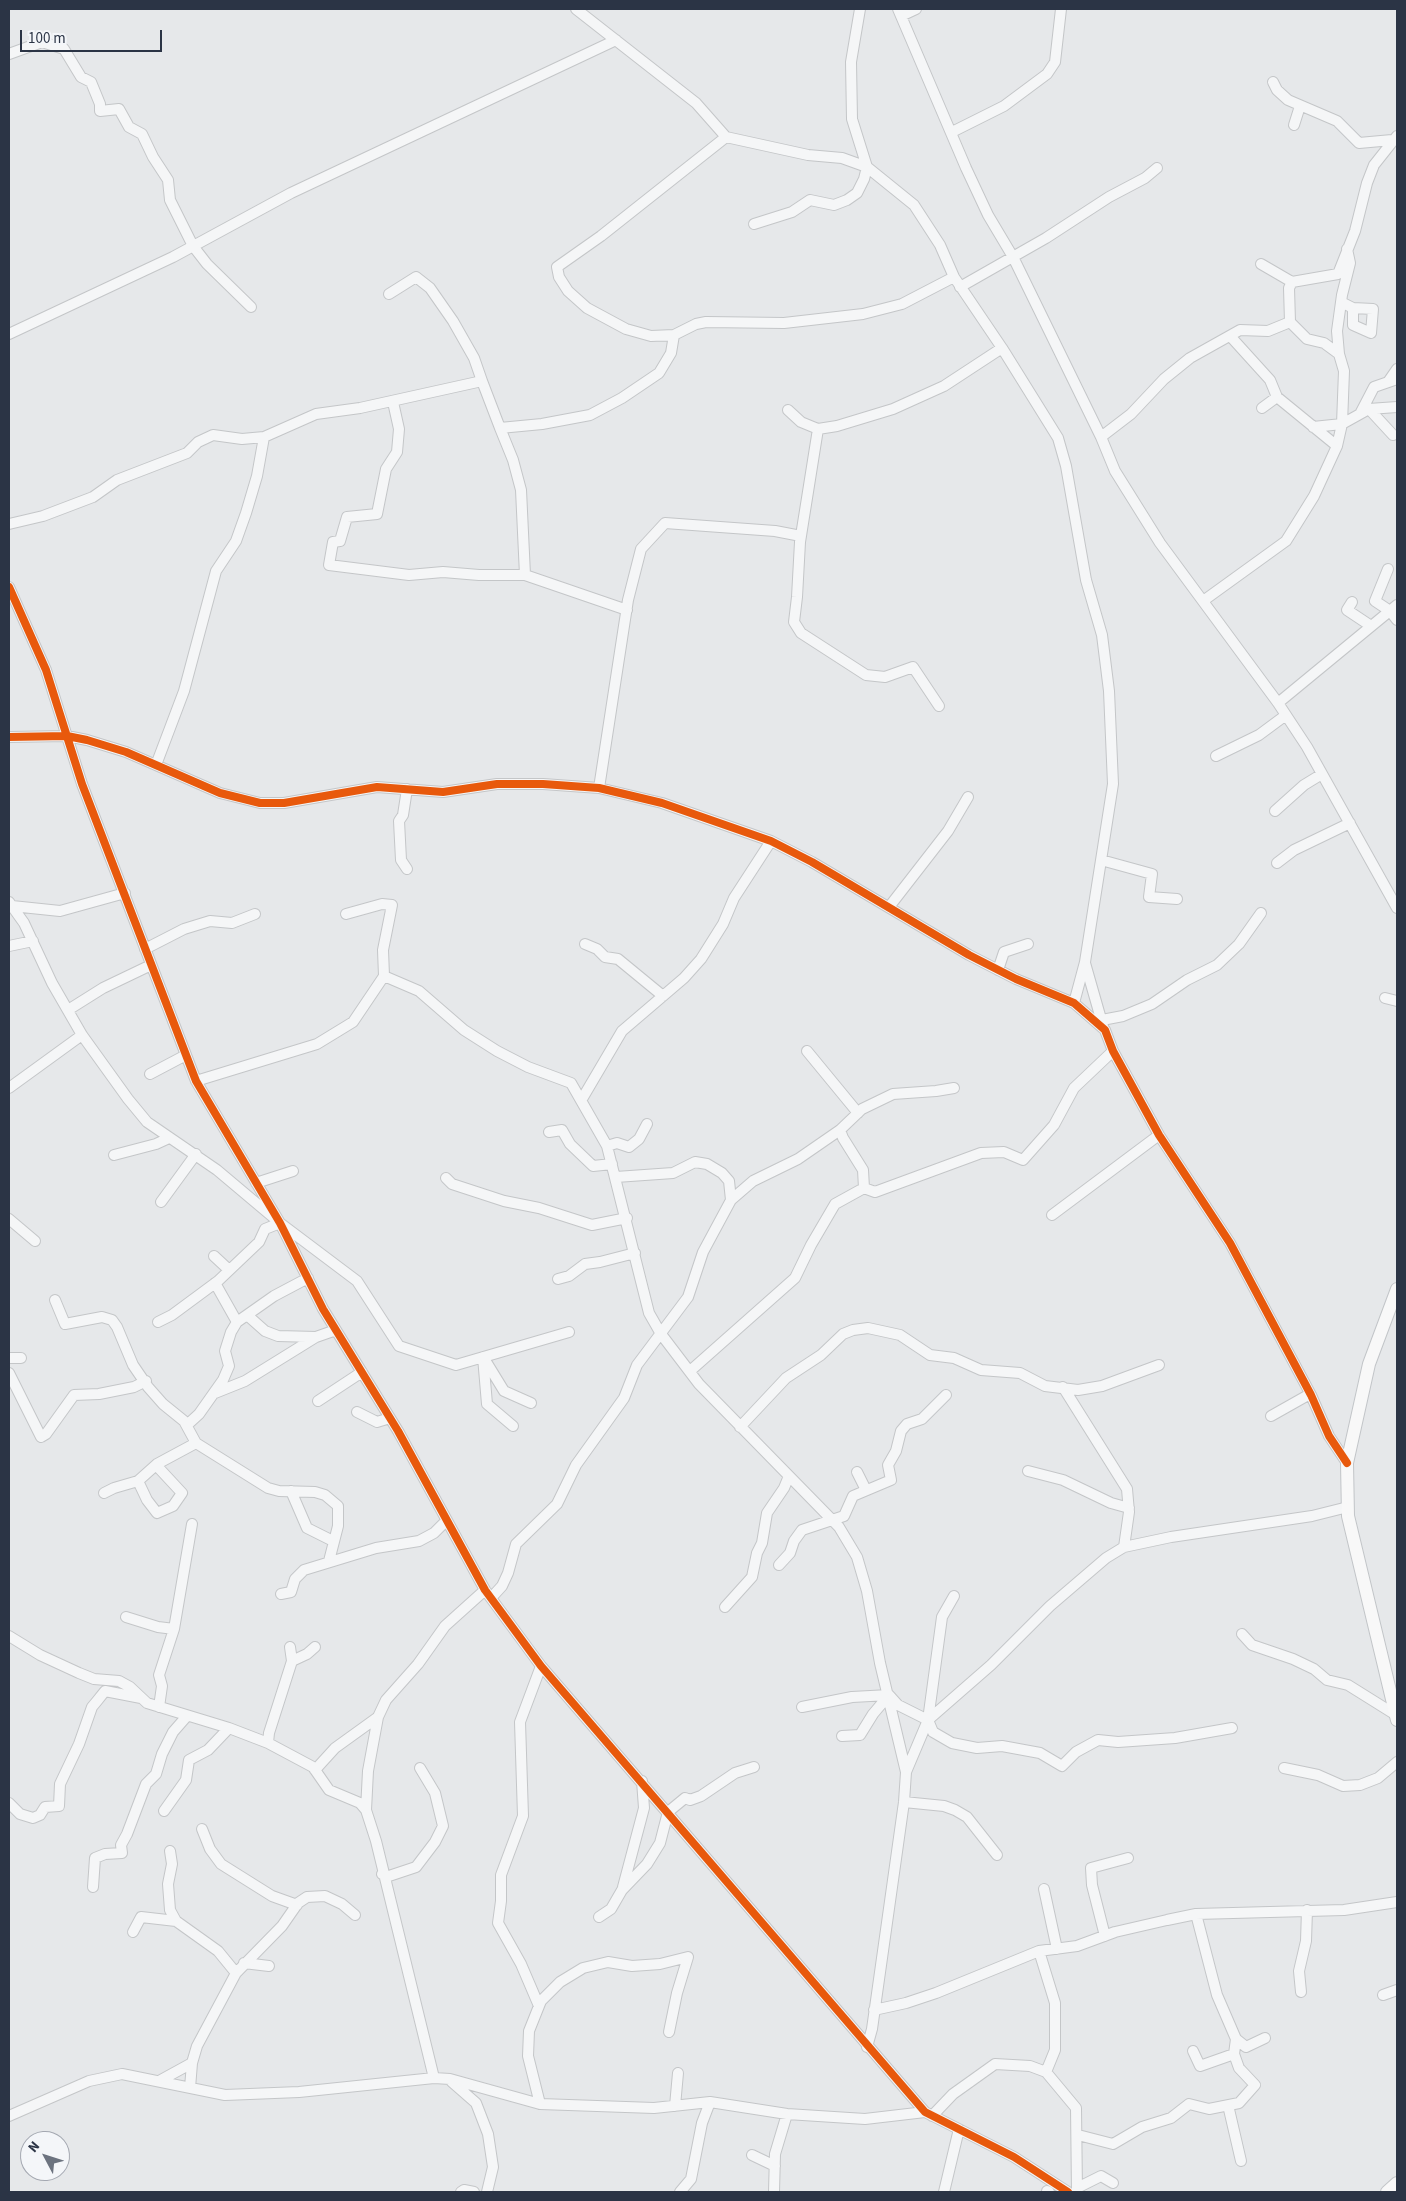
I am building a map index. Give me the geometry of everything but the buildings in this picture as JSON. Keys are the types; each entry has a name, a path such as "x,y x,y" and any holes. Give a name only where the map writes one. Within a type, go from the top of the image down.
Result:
{"main road":[{"path":"1396,1293 1369,1364 1347,1463 1348,1516 1397,1718"},
{"path":"1387,2192 1397,2183"}],"street":[{"path":"576,9 696,103 726,137 808,155 842,158 867,167 914,205 940,245 960,287 1002,348 1058,438 1066,466 1086,580 1102,635 1109,691 1113,784 1085,962 1074,1003"},
{"path":"754,224 792,212 810,200 834,205 847,200 857,193 867,167 852,119 851,62 860,9"},
{"path":"916,9 900,12 942,115 952,132 988,215 1013,257 1101,437 1115,471 1136,508 1160,544 1286,715 1322,774 1397,908"},
{"path":"952,132 1004,106 1048,74 1055,62 1061,9"},
{"path":"9,334 193,246 292,193 616,40"},
{"path":"9,54 42,42 64,49 81,77 90,82 100,104 100,111 119,109 129,127 142,134 153,157 168,180 170,200 193,246 207,264 251,307"},
{"path":"1273,82 1277,90 1300,106 1325,114 1337,121 1359,143 1394,138"},
{"path":"1294,125 1300,106"},
{"path":"726,137 601,236 556,267 559,277 568,291 587,308 626,329 650,336 674,335 696,324 706,322 784,323 863,314 902,304 954,277"},
{"path":"1261,264 1292,282 1338,274 1355,232 1367,183 1374,165 1394,138"},
{"path":"960,287 1013,257 1109,197 1145,178 1157,168"},
{"path":"1203,601 1286,541 1314,496 1337,446 1342,424 1344,371 1339,354 1337,331 1341,302 1350,263 1347,249"},
{"path":"389,294 416,277 430,288 453,321 474,358 513,460 521,490 525,575"},
{"path":"1292,282 1289,288 1290,322 1307,339 1324,343 1339,354"},
{"path":"1341,302 1353,308"},
{"path":"1101,437 1130,414 1164,378 1190,358 1231,337 1240,330 1268,331 1290,322"},
{"path":"500,428 542,424 590,415 659,373 671,353 674,335"},
{"path":"1231,337 1270,380 1277,397 1337,446"},
{"path":"788,410 801,422 818,428 837,426 902,405 944,386 1002,348"},
{"path":"1365,411 1374,387 1393,380 1397,368"},
{"path":"9,524 43,516 93,497 117,480 187,453 198,442 213,435 242,439 264,437 316,414 392,402 482,381"},
{"path":"1262,408 1277,397"},
{"path":"392,402 399,429 397,452 386,469 377,514 347,516 340,541 333,542 329,565 408,575 443,572 479,575 525,575 627,610"},
{"path":"1313,428 1342,424 1365,411 1397,407"},
{"path":"1365,411 1393,435"},
{"path":"818,428 801,536 794,622 801,633 866,675 885,677 913,667 939,706"},
{"path":"156,765 184,691 216,571 236,541 246,513 258,476 264,437"},
{"path":"600,788 627,610 641,549 665,523 757,530 801,536"},
{"path":"1388,569 1375,601 1394,608"},
{"path":"9,587 46,670 92,810 196,1081 280,1223 336,1330 390,1418 485,1590 541,1666 642,1781 867,2047 929,2114 1014,2157 1074,2191"},
{"path":"1352,602 1347,610 1371,626"},
{"path":"1278,703 1394,608"},
{"path":"1394,608 1397,620"},
{"path":"1216,756 1258,735 1286,715"},
{"path":"9,737 67,736 126,752 220,793 260,803 284,803 377,787 443,792 497,784 543,784 600,788 662,803 771,841 998,970 1074,1003 1103,1025"},
{"path":"1275,810 1304,785 1322,774"},
{"path":"407,789 403,815 399,821 401,860 407,870"},
{"path":"889,907 948,831 968,796"},
{"path":"1277,863 1294,850 1350,824"},
{"path":"582,1099 622,1031 663,996 701,959 723,924 734,898 771,841"},
{"path":"1101,860 1152,874 1150,897 1177,899"},
{"path":"10,904 60,911 125,894"},
{"path":"10,904 33,941 52,983 82,1035 128,1099 148,1122 169,1138 196,1154 280,1223 358,1281 399,1346 456,1365 568,1332"},
{"path":"196,1081 317,1044 338,1033 353,1022 384,976 383,950 392,905 382,904 346,914"},
{"path":"1103,1025 1152,1004 1187,980 1217,965 1239,944 1261,913"},
{"path":"145,949 184,929 210,921 232,923 255,914"},
{"path":"9,946 33,941"},
{"path":"585,944 597,948 605,957 618,959 663,996"},
{"path":"998,970 1004,952 1028,944"},
{"path":"1085,962 1103,1025 1113,1051 1159,1136 1230,1243 1310,1394 1329,1436 1347,1463"},
{"path":"68,1010 103,988 151,965"},
{"path":"384,976 419,991 464,1030 497,1051 528,1067 571,1082 607,1146 650,1313 661,1334 699,1384 839,1527 856,1557 868,1591 880,1663 906,1772 904,1802 867,2047"},
{"path":"1385,998 1397,1001"},
{"path":"9,1088 82,1035"},
{"path":"864,1188 874,1192 981,1153 1004,1152 1023,1160 1054,1125 1074,1088 1113,1051"},
{"path":"808,1052 858,1114"},
{"path":"150,1074 186,1055"},
{"path":"492,1598 502,1586 508,1573 516,1544 557,1504 576,1464 624,1398 637,1364 688,1297 703,1252 731,1200 752,1181 798,1159 840,1130 858,1114 893,1094 954,1088"},
{"path":"607,1146 616,1143 629,1147 640,1139 647,1124"},
{"path":"549,1132 562,1130 570,1144 593,1166 612,1164"},
{"path":"840,1130 863,1170 864,1188"},
{"path":"1052,1215 1159,1136"},
{"path":"114,1155 156,1144 169,1138"},
{"path":"161,1202 196,1154"},
{"path":"616,1177 673,1173 695,1162 707,1164 722,1172 729,1181 731,1200"},
{"path":"256,1183 293,1171"},
{"path":"446,1178 452,1184 504,1201 539,1208 592,1225 627,1218"},
{"path":"690,1370 795,1278 811,1245 835,1204 864,1188"},
{"path":"9,1219 35,1241"},
{"path":"158,1322 172,1316 215,1283 259,1242 265,1229 280,1223"},
{"path":"558,1279 569,1276 585,1264 635,1253"},
{"path":"214,1256 228,1269"},
{"path":"187,1425 199,1414 216,1393 229,1366 225,1351 231,1332 237,1322 274,1296 308,1278"},
{"path":"215,1283 237,1322"},
{"path":"55,1300 65,1324 102,1317 112,1320 117,1327 133,1365 155,1396 187,1425 196,1443 268,1488 305,1491 324,1495 338,1506 340,1515 329,1562"},
{"path":"247,1315 266,1332 278,1336 316,1337"},
{"path":"740,1428 786,1378 821,1355 842,1334 853,1330 868,1328 900,1335 930,1355 954,1358 981,1370 1020,1373 1045,1386 1078,1390 1102,1386 1158,1365"},
{"path":"216,1393 245,1381 316,1337 336,1330"},
{"path":"483,1357 504,1391 531,1403"},
{"path":"483,1357 487,1404 514,1426"},
{"path":"9,1358 21,1358"},
{"path":"318,1400 362,1372"},
{"path":"9,1373 41,1437 46,1434 74,1396 100,1394 134,1387 146,1381"},
{"path":"1063,1387 1127,1489 1129,1508 1124,1547"},
{"path":"1271,1416 1310,1394"},
{"path":"779,1565 790,1553 794,1541 802,1530 844,1516 853,1496 891,1480 888,1465 896,1451 901,1431 907,1424 922,1419 946,1395"},
{"path":"357,1412 377,1422 390,1418"},
{"path":"104,1493 138,1481 156,1465 196,1443"},
{"path":"138,1481 147,1500 157,1513 172,1506 182,1493 156,1465"},
{"path":"857,1472 866,1490"},
{"path":"1028,1472 1063,1480 1110,1503 1129,1508"},
{"path":"725,1606 752,1577 757,1553 762,1543 767,1512 784,1488 789,1476"},
{"path":"291,1491 307,1528 333,1541"},
{"path":"928,1720 991,1665 1050,1606 1124,1547 1171,1536 1312,1516 1348,1507"},
{"path":"281,1594 291,1592 295,1579 304,1570 376,1548 419,1541 434,1533 446,1521"},
{"path":"159,1707 162,1686 159,1676 174,1630 192,1524"},
{"path":"366,1810 368,1771 378,1717 386,1700 418,1664 445,1626 485,1590"},
{"path":"906,1772 928,1720 942,1617 954,1596"},
{"path":"126,1616 158,1627 174,1630"},
{"path":"1242,1634 1252,1645 1293,1659 1314,1669 1327,1680 1348,1685 1397,1718"},
{"path":"9,1636 40,1655 79,1673 94,1679 119,1681 130,1687 141,1698"},
{"path":"292,1660 307,1654 315,1646"},
{"path":"268,1744 269,1733 292,1660 290,1647"},
{"path":"539,2006 521,1964 498,1923 502,1900 501,1875 523,1816 520,1722 541,1666"},
{"path":"9,1803 20,1814 33,1818 40,1815 45,1806 59,1806 60,1784 79,1744 92,1707 105,1691 141,1698 159,1707 229,1728 268,1744 315,1770 329,1790 360,1802 366,1810 376,1841 382,1874 434,2078"},
{"path":"802,1707 852,1697 889,1695"},
{"path":"889,1695 898,1705 928,1720 933,1732 952,1743 976,1748 1002,1746 1040,1753 1062,1766 1076,1752 1098,1740 1118,1742 1175,1738 1232,1728"},
{"path":"842,1736 860,1735 873,1714 889,1695"},
{"path":"93,1887 96,1858 105,1854 122,1854 121,1845 128,1834 146,1784 156,1774 162,1754 173,1732 187,1716"},
{"path":"315,1770 335,1748 378,1717"},
{"path":"164,1811 186,1780 189,1760 208,1750 229,1728"},
{"path":"1284,1768 1318,1775 1343,1786 1360,1785 1378,1778 1397,1762"},
{"path":"599,1917 611,1909 622,1890 647,1864 660,1844 668,1812 685,1798 690,1800 701,1796 735,1774 754,1767"},
{"path":"382,1874 389,1876 416,1867 435,1842 442,1826 435,1793 420,1768"},
{"path":"622,1890 644,1808 642,1781"},
{"path":"904,1802 944,1806 955,1810 967,1817 997,1855"},
{"path":"202,1829 210,1849 221,1864 272,1896 297,1905"},
{"path":"170,1851 172,1864 169,1895 170,1910 176,1921 186,1931 218,1951 236,1973"},
{"path":"1106,1936 1092,1885 1091,1868 1128,1858"},
{"path":"1044,1889 1057,1949"},
{"path":"190,2088 192,2063 203,2031 236,1973 282,1926 297,1905 307,1897 325,1896 342,1904 355,1915"},
{"path":"874,2010 906,2003 936,1993 1039,1951 1077,1946 1115,1932 1196,1914 1344,1910 1397,1902"},
{"path":"1301,1992 1299,1971 1306,1941 1308,1910"},
{"path":"1196,1914 1216,1995 1236,2039 1246,2047 1264,2038"},
{"path":"133,1932 141,1917 176,1921"},
{"path":"1039,1951 1055,2003 1055,2050 1046,2072"},
{"path":"540,2104 528,2056 529,2031 541,2001 560,1982 583,1968 608,1962 632,1966 660,1964 688,1957 676,1993 669,2032"},
{"path":"244,1963 269,1966"},
{"path":"1383,1995 1397,1990"},
{"path":"1078,2135 1113,2144 1142,2127 1171,2118 1189,2104 1209,2109 1239,2102 1255,2086 1239,2068 1234,2054 1236,2039"},
{"path":"1193,2051 1200,2066 1234,2054"},
{"path":"161,2080 192,2063"},
{"path":"9,2116 105,2077 122,2074 161,2080 225,2095 299,2092 434,2078 450,2079 540,2104 654,2108 710,2102 787,2114 865,2119 929,2114 995,2064 1030,2066 1046,2072 1076,2108 1078,2135 1074,2191"},
{"path":"675,2106 678,2072"},
{"path":"450,2079 476,2103 488,2134 493,2168 488,2192"},
{"path":"680,2192 691,2178 702,2123 710,2102"},
{"path":"1228,2105 1241,2161"},
{"path":"774,2192 776,2154 787,2114"},
{"path":"944,2192 959,2129"},
{"path":"752,2155 775,2166"},
{"path":"1074,2191 1101,2176 1113,2183"},
{"path":"461,2192 464,2190 474,2192"}],"cycle path":[{"path":"9,587 46,670 82,784 196,1081 280,1223 323,1309 398,1431 485,1590 541,1666 925,2112 1014,2157 1068,2192"},
{"path":"9,737 67,736 87,740 126,752 220,793 260,803 284,803 377,787 443,792 497,784 543,784 599,788 662,803 771,841 812,862 969,955 1016,979 1074,1003 1105,1030 1113,1051 1159,1135 1230,1243 1311,1395 1329,1436 1347,1463"}]}
